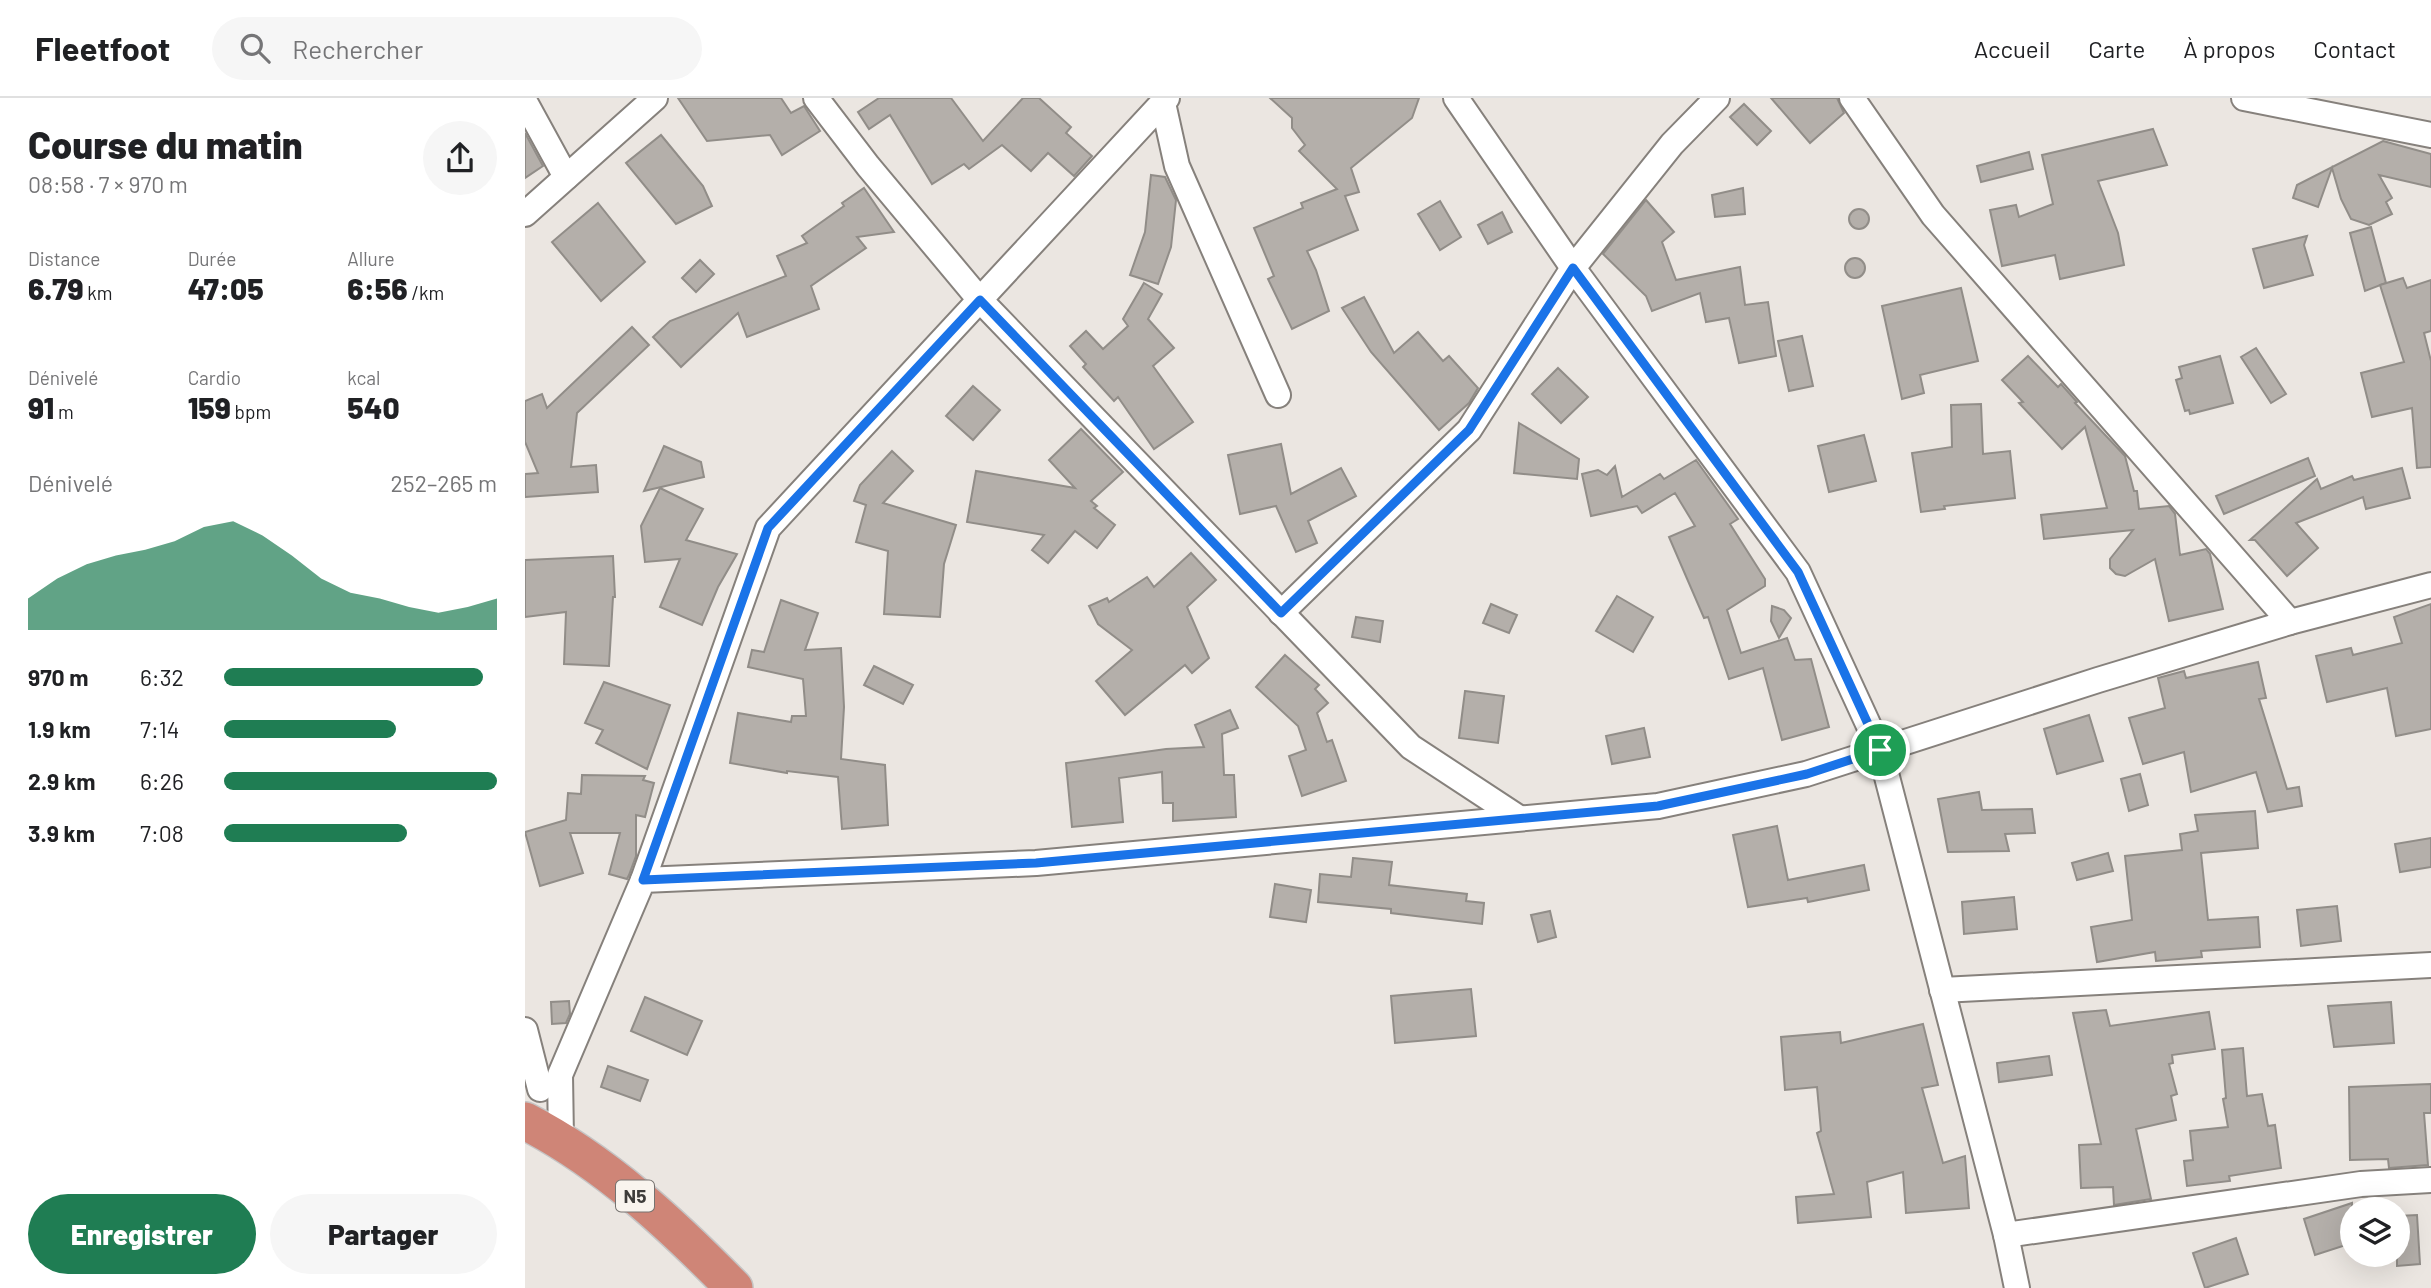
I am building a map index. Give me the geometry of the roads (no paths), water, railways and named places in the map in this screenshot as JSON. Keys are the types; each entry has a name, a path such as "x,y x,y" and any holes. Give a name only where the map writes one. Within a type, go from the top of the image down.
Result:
{"highway":[{"name":"N5","path":"538,1096 561,1139 610,1173 734,1288"}],"street":[{"path":"525,214 655,98"},
{"path":"817,98 867,166 980,300 1411,747 1519,818"},
{"path":"1456,98 1573,268 1798,572 1880,750 2006,1235 2017,1288"},
{"path":"1281,613 1469,430 1573,268 1672,144 1717,98"},
{"path":"1852,98 1933,215 2290,622"},
{"path":"2244,98 2431,135"},
{"path":"538,1096 643,880 768,528 1165,101"},
{"path":"1165,101 1177,166 1278,395"},
{"path":"525,102 566,177"},
{"path":"643,880 1036,863 1658,806 1807,774 2098,680 2290,622 2431,585"},
{"path":"1942,990 2431,965"},
{"path":"525,1030 538,1096 561,1139"},
{"path":"2006,1235 2361,1184 2431,1180"}]}
